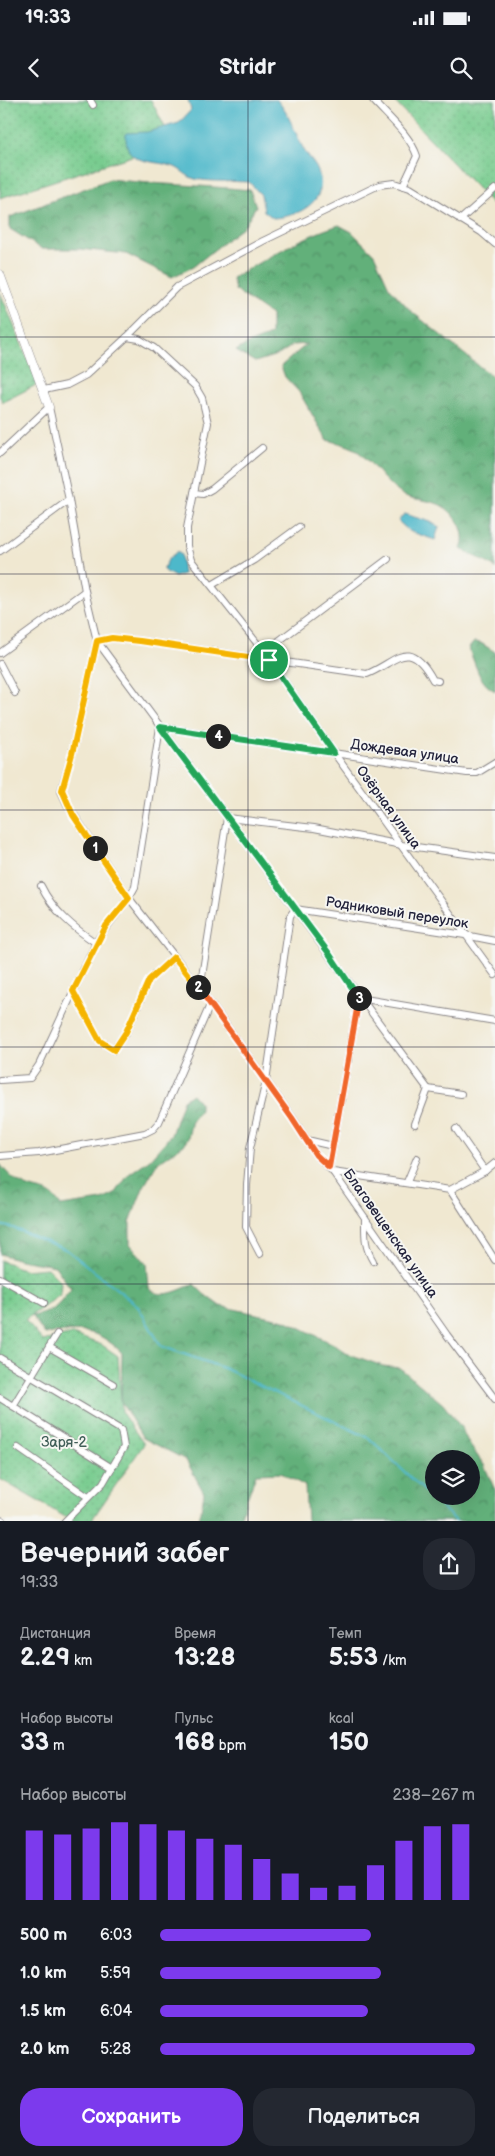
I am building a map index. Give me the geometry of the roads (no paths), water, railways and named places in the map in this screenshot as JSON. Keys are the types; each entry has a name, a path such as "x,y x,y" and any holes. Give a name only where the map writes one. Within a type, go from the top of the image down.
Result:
{"street":[{"path":"373,100 409,140 416,152 417,156 404,186"},
{"path":"44,390 67,385 86,375 128,337 177,287 263,241 379,184 394,183 404,186 481,232 495,244"},
{"path":"460,220 495,190"},
{"path":"0,274 49,407 70,500 85,591 97,641 428,1089 462,1094"},
{"name":"Озёрная улица","path":"128,337 139,340 154,348 195,386 202,398 208,423 188,528 187,546 191,560 264,652 334,753 495,975"},
{"path":"0,453 49,407"},
{"path":"194,493 203,494 212,490 262,448"},
{"path":"0,551 70,500"},
{"path":"212,585 254,560 299,527"},
{"path":"264,652 388,559"},
{"path":"0,653 85,591"},
{"path":"97,641 112,638 140,641 367,674 394,658 408,656 418,660 432,680 438,681"},
{"name":"Благовещенская улица","path":"97,641 72,754 62,790 73,815 129,898 200,990 266,1081 316,1155 331,1170 495,1399"},
{"path":"0,664 15,693"},
{"path":"0,1080 30,1078 39,1065 96,943 106,926 129,898 135,887 160,727"},
{"name":"Дождевая улица","path":"160,727 467,773 477,774 495,762"},
{"path":"227,818 314,828 402,845 495,858"},
{"path":"200,990 227,818"},
{"path":"41,886 53,907 75,928 96,943"},
{"path":"260,1254 246,1226 250,1148 266,1081 290,916 295,909"},
{"name":"Родниковый переулок","path":"295,909 495,941"},
{"path":"73,991 100,1041 114,1050 126,1032 149,980 174,957"},
{"path":"359,998 495,1021"},
{"path":"359,998 333,1146 331,1170 450,1190 485,1171 495,1163"},
{"path":"0,1156 39,1153 145,1133 153,1129 159,1122 210,1005"},
{"path":"415,1124 428,1089"},
{"path":"456,1129 485,1171"},
{"path":"307,1140 333,1146"},
{"path":"407,1182 417,1158"},
{"path":"450,1190 495,1260"},
{"path":"365,1218 364,1238 367,1251 373,1261"},
{"path":"0,1278 44,1304"},
{"path":"13,1406 32,1378 57,1334"},
{"path":"48,1348 113,1384"},
{"path":"0,1358 121,1430 124,1447 103,1483 88,1497 71,1518 65,1521"},
{"path":"0,1398 112,1468"},
{"path":"18,1448 88,1497"}],"water":[{"path":"188,100 277,100 288,116 304,151 316,167 320,178 320,188 317,197 303,210 283,217 273,218 264,211 261,195 249,182 195,179 175,167 140,159 129,151 126,144 126,133 147,132 179,123 191,110"},
{"path":"404,514 431,522 439,527 435,540 409,531 398,521"},
{"path":"178,551 181,555 183,574 175,577 163,570 169,558"}],"waterway":[{"path":"0,1225 13,1228 67,1250 137,1305 161,1346 226,1369 369,1438 456,1521"}],"park label":[{"name":"Заря-2","path":"64,1442"}]}
